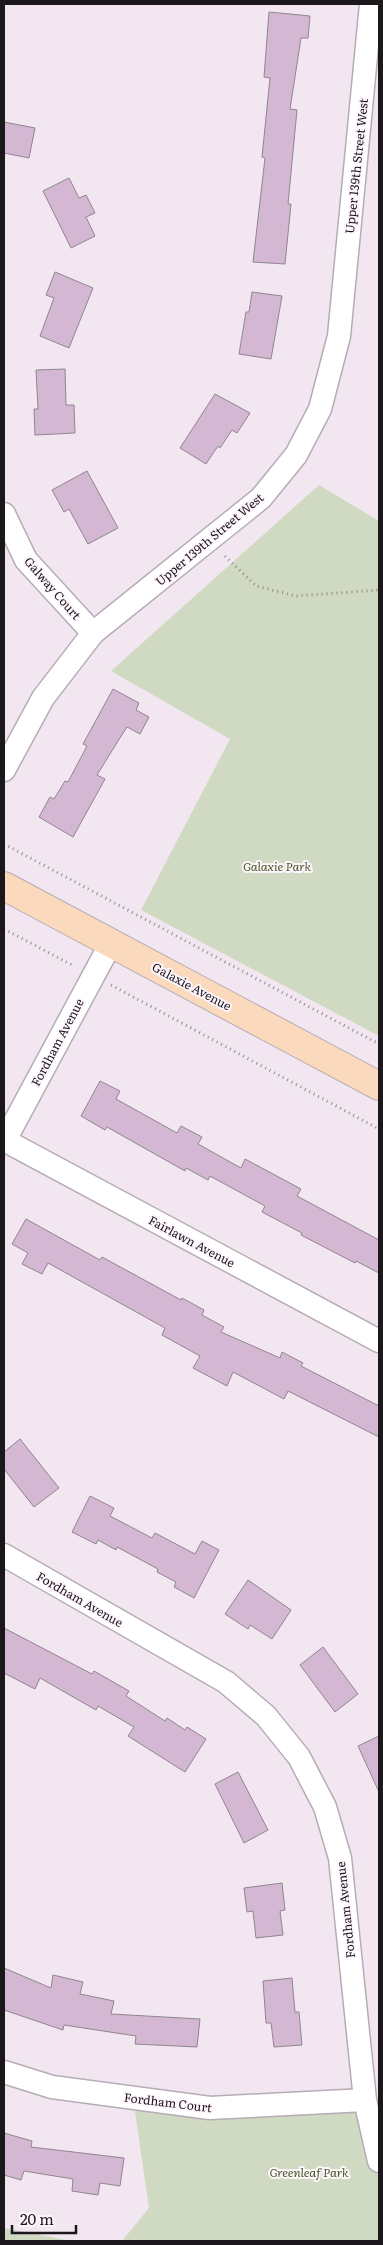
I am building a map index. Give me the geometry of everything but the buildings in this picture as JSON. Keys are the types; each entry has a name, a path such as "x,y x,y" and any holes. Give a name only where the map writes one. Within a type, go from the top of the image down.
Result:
{"street":[{"name":"Upper 139th Street West","path":"4,770 43,698 93,633 260,498 296,455 320,409 339,336 371,4"},
{"name":"Galway Court","path":"4,514 26,560 93,633"},
{"name":"Galaxie Avenue","path":"4,886 379,1086"},
{"name":"Fordham Avenue","path":"4,1141 111,943"},
{"name":"Fairlawn Avenue","path":"4,1141 379,1341"},
{"name":"Fordham Avenue","path":"4,1555 226,1682 266,1716 300,1757 325,1807 340,1858 364,2100 379,2160"},
{"name":"Fordham Court","path":"4,2072 52,2087 210,2108 364,2100"}],"path":[{"path":"224,555 256,586 296,596 379,590"},
{"path":"4,844 379,1044"},
{"path":"4,929 379,1128"}],"green space":[{"name":"Galaxie Park","path":"319,485 379,521 379,1036 141,910 230,739 111,671"},
{"name":"Greenleaf Park","path":"133,2098 365,2100 379,2161 379,2241 122,2241 149,2208"},
{"path":"4,2228 72,2241 4,2241"}]}
